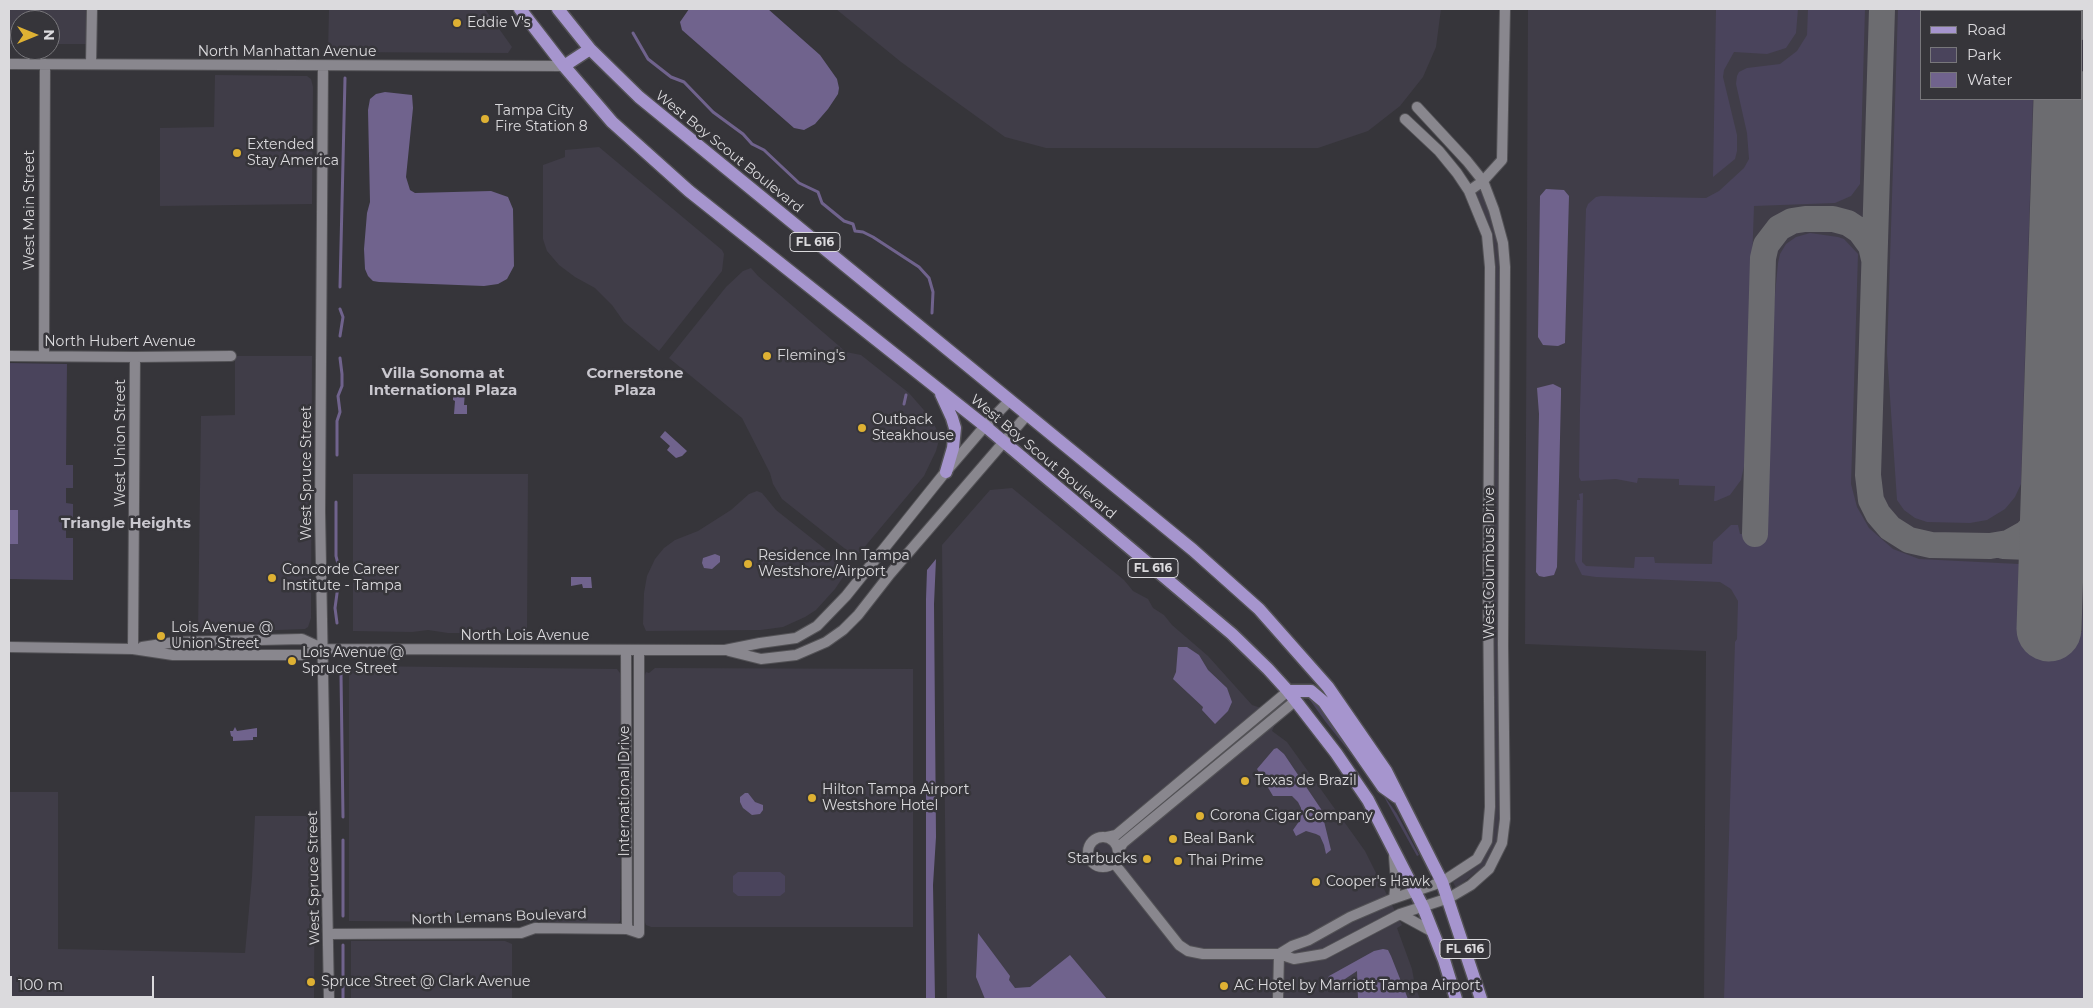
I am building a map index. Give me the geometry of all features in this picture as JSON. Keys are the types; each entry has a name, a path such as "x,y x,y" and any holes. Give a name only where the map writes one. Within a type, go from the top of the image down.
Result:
{"main road":[{"name":"West Boy Scout Boulevard","path":"520,9 564,66 612,122 689,191 985,426 1232,634 1291,696 1336,753 1357,784 1416,890 1456,999"},
{"name":"West Boy Scout Boulevard","path":"558,9 590,49 639,97 1193,550 1259,610 1328,687 1386,771 1449,898 1481,999"},
{"path":"564,66 590,49"},
{"path":"938,389 955,428 953,448 946,472"},
{"path":"1291,696 1311,691 1324,702 1383,787 1401,800"}],"street":[{"path":"91,64 92,9"},
{"path":"1470,191 1483,181 1502,160 1504,149 1505,9"},
{"name":"North Manhattan Avenue","path":"9,64 564,66"},
{"name":"West Main Street","path":"44,356 45,64"},
{"name":"West Spruce Street","path":"322,66 320,511 329,999"},
{"name":"West Columbus Drive","path":"1114,863 1179,945 1188,952 1203,954 1279,954 1294,959 1324,954 1400,914 1449,898 1471,885 1489,869 1502,843 1505,820 1503,644 1504,243 1483,181 1418,107"},
{"name":"West Columbus Drive","path":"1279,954 1350,917 1394,898 1442,882 1477,859 1487,840 1490,807 1488,582 1490,267 1487,236 1470,191 1439,151 1405,118"},
{"name":"North Hubert Avenue","path":"9,356 231,356"},
{"name":"West Union Street","path":"133,649 135,357"},
{"name":"North Lois Avenue","path":"9,647 133,649 173,655 302,655 324,649 725,650 796,638 817,626 846,596 946,472 1009,401"},
{"name":"North Lois Avenue","path":"725,650 762,659 796,655 826,642 843,630 858,615 890,574 1027,415"},
{"name":"North Lois Avenue","path":"133,649 175,642 302,639 324,649"},
{"name":"International Drive","path":"626,650 627,929"},
{"name":"International Drive","path":"639,650 639,933"},
{"path":"1291,696 1204,777 1123,843 1114,863 1108,867 1098,867 1094,864 1088,856 1089,845 1092,841 1116,834 1189,773 1291,696"},
{"path":"626,728 639,728"},
{"path":"1189,773 1204,777"},
{"path":"1107,837 1115,842 1118,851"},
{"path":"1393,848 1396,882 1394,898"},
{"path":"626,856 639,855"},
{"path":"1400,914 1433,932"},
{"name":"North Lemans Boulevard","path":"328,934 521,933 535,928 627,929 639,933"},
{"path":"1278,999 1279,954"}],"shaded area":[{"path":"9,9 87,9 86,44 60,44 60,10 10,10 9,44"},
{"path":"329,9 485,9 512,47 508,53 335,52 330,55 328,53"},
{"path":"836,9 1441,9 1436,47 1423,77 1400,106 1368,131 1318,148 1046,148 1005,137 901,62"},
{"path":"1528,9 2084,9 2084,999 1704,999 1706,651 1525,644"},
{"name":"Extended Stay America","path":"215,75 307,76 311,79 313,87 312,204 160,206 160,128 214,127"},
{"path":"599,147 722,250 724,254 722,271 659,351 624,322 612,305 595,288 559,265 547,251 543,239 543,165 565,157 565,150"},
{"path":"1480,190 1489,211 1498,244 1499,267 1499,819 1497,841 1484,866 1456,888 1453,882 1481,863 1492,841 1496,807 1494,592 1496,267 1493,234 1476,193"},
{"path":"751,268 846,352 861,355 909,393 930,417 938,432 939,440 936,451 924,476 857,556 782,499 742,418 669,358 726,287 743,271"},
{"path":"235,356 312,356 311,618 308,627 305,629 198,633 201,416 235,415"},
{"path":"353,474 528,474 527,631 512,633 448,633 428,630 412,632 353,631"},
{"path":"1012,488 1124,580 1133,591 1148,599 1153,608 1164,615 1172,625 1208,656 1252,705 1261,708 1275,724 1272,731 1287,742 1365,851 1402,925 1397,928 1412,969 1420,999 947,999 942,545 990,490"},
{"name":"Residence Inn Tampa Westshore/Airport","path":"757,491 762,493 776,510 849,568 835,589 816,610 783,627 761,630 646,631 643,624 644,593 647,576 655,559 664,548 675,540 698,531 731,510 749,494"},
{"path":"354,666 617,669 622,676 620,921 618,923 349,921 349,671"},
{"name":"Hilton Tampa Airport Westshore Hotel","path":"655,668 913,669 913,927 651,927 646,925 644,920 644,678 646,672 649,673"},
{"path":"9,792 58,792 58,949 245,953 255,816 315,816 314,999 76,999 58,997 57,999 9,999"},
{"path":"351,941 505,941 512,944 512,999 351,999"}],"green space":[{"path":"1716,9 1798,9 1796,33 1786,48 1767,54 1734,52 1724,70 1723,77 1737,135 1737,151 1735,159 1713,177"},
{"path":"1808,9 1865,9 1860,184 1851,196 1835,203 1754,206 1745,462 1741,480 1730,495 1716,501 1714,501 1715,486 1679,485 1679,479 1638,478 1637,483 1616,479 1581,481 1579,477 1580,409 1586,209 1588,204 1596,197 1601,196 1706,198 1719,191 1744,168 1749,159 1747,133 1736,84 1737,76 1739,72 1747,68 1780,64 1797,51 1807,35"},
{"path":"1898,9 2036,9 1920,10 1920,100 2033,100 2021,484 2015,497 2005,509 1987,520 1970,523 1927,522 1915,518 1904,510 1897,500 1887,353"},
{"path":"1810,233 1844,239 1858,254 1851,484 1857,507 1869,528 1893,549 1919,559 2019,564 2018,630 2082,632 2084,577 2084,999 1724,999 1735,642 1737,639 1738,601 1731,589 1720,582 1582,575 1575,561 1577,500 1580,500 1579,494 1583,493 1582,562 1586,566 1634,568 1635,557 1654,557 1655,563 1712,564 1713,542 1731,525 1738,525 1740,534 1765,534 1772,325 1778,263 1780,254 1786,244 1796,237"},
{"path":"9,363 67,364 66,465 73,465 73,488 66,488 66,503 73,504 73,519 66,519 66,538 73,538 73,580 9,579"},
{"path":"1307,696 1318,701 1397,814 1419,855 1417,856 1382,793"},
{"path":"738,872 780,872 785,876 785,892 780,896 738,896 733,892 733,876"}],"water":[{"path":"689,9 768,9 820,55 837,79 838,94 815,124 804,130 794,128 682,30 680,22"},
{"path":"385,92 412,95 413,108 406,177 410,190 415,193 491,191 508,197 513,209 514,266 507,279 498,284 484,286 379,282 373,281 368,276 365,269 364,249 367,213 370,202 368,110 370,99 376,94"},
{"path":"1546,189 1564,190 1569,196 1565,343 1558,346 1543,345 1538,337 1540,196"},
{"path":"1553,384 1561,388 1557,567 1554,575 1544,577 1539,576 1536,572 1539,414 1537,388"},
{"path":"453,392 465,392 464,405 467,405 467,414 454,414 455,401 453,400"},
{"path":"665,431 687,451 682,456 676,458 667,450 670,446 660,437"},
{"path":"9,510 18,510 18,544 9,544"},
{"path":"715,554 720,556 720,562 712,569 704,568 703,558"},
{"path":"936,559 934,604 936,837 933,885 935,999 926,999 926,599 927,570"},
{"path":"571,577 591,577 592,588 583,588 582,584 571,586"},
{"path":"1178,647 1187,647 1199,655 1208,670 1227,688 1232,702 1228,711 1215,724 1202,710 1203,707 1173,679 1176,672"},
{"path":"235,727 237,731 257,728 257,737 253,737 253,740 233,741 230,731 233,731"},
{"path":"1277,748 1284,754 1321,809 1331,850 1326,854 1320,836 1306,831 1296,836 1293,830 1300,820 1301,814 1298,802 1292,796 1273,796 1257,769"},
{"path":"748,793 755,802 763,805 763,810 760,814 752,815 743,808 740,797"},
{"path":"978,933 1010,976 1009,980 1015,988 1030,987 1070,955 1107,999 985,999 976,977"},
{"path":"1388,950 1391,956 1408,999 1358,999 1357,971 1327,991 1329,976 1374,951"}],"waterway":[{"path":"633,33 648,59 671,77 684,82 713,112 743,134 752,144 764,150 799,183 818,192 822,203 844,221 853,224 855,231 863,232 873,237 919,267 929,278 933,292 932,313"},
{"path":"340,287 345,78"},
{"path":"340,309 343,317 340,336"},
{"path":"337,455 337,421 340,412 338,396 342,386 340,358"},
{"path":"904,404 906,395"},
{"path":"336,502 336,556 338,564"},
{"path":"337,623 335,608 338,586"},
{"path":"341,674 343,817"},
{"path":"343,840 343,916"},
{"path":"343,945 343,999"}],"taxiway":[{"path":"1882,9 1868,475 1871,500 1878,514 1890,528 1909,540 1931,545 1990,546 2008,543 2026,533 2046,513 2053,493"},
{"path":"2068,103 2065,199 2072,223 2084,240"},
{"path":"1755,534 1763,258 1766,245 1779,228 1792,221 1833,219 1848,223 1860,231 1871,246 1874,259"},
{"path":"2058,410 2062,313 2070,292 2084,275"},
{"path":"2053,493 2063,514 2084,539"},
{"path":"2003,546 2084,549"}],"runway":[{"path":"2049,629 2066,100"}],"place":[{"name":"Eddie V's","path":"457,23"},
{"name":"Tampa City Fire Station 8","path":"485,119"},
{"name":"Extended Stay America","path":"237,153"},
{"name":"Fleming's","path":"767,356"},
{"name":"Outback Steakhouse","path":"862,428"},
{"name":"Residence Inn Tampa Westshore/Airport","path":"748,564"},
{"name":"Concorde Career Institute - Tampa","path":"272,578"},
{"name":"Lois Avenue @ Union Street","path":"161,636"},
{"name":"Lois Avenue @ Spruce Street","path":"292,661"},
{"name":"Texas de Brazil","path":"1245,781"},
{"name":"Hilton Tampa Airport Westshore Hotel","path":"812,798"},
{"name":"Corona Cigar Company","path":"1200,816"},
{"name":"Beal Bank","path":"1173,839"},
{"name":"Starbucks","path":"1147,859"},
{"name":"Thai Prime","path":"1178,861"},
{"name":"Cooper's Hawk","path":"1316,882"},
{"name":"Spruce Street @ Clark Avenue","path":"311,982"},
{"name":"AC Hotel by Marriott Tampa Airport","path":"1224,986"}],"district":[{"name":"Villa Sonoma at International Plaza","path":"443,382"},
{"name":"Cornerstone Plaza","path":"635,382"},
{"name":"Triangle Heights","path":"126,524"}]}
